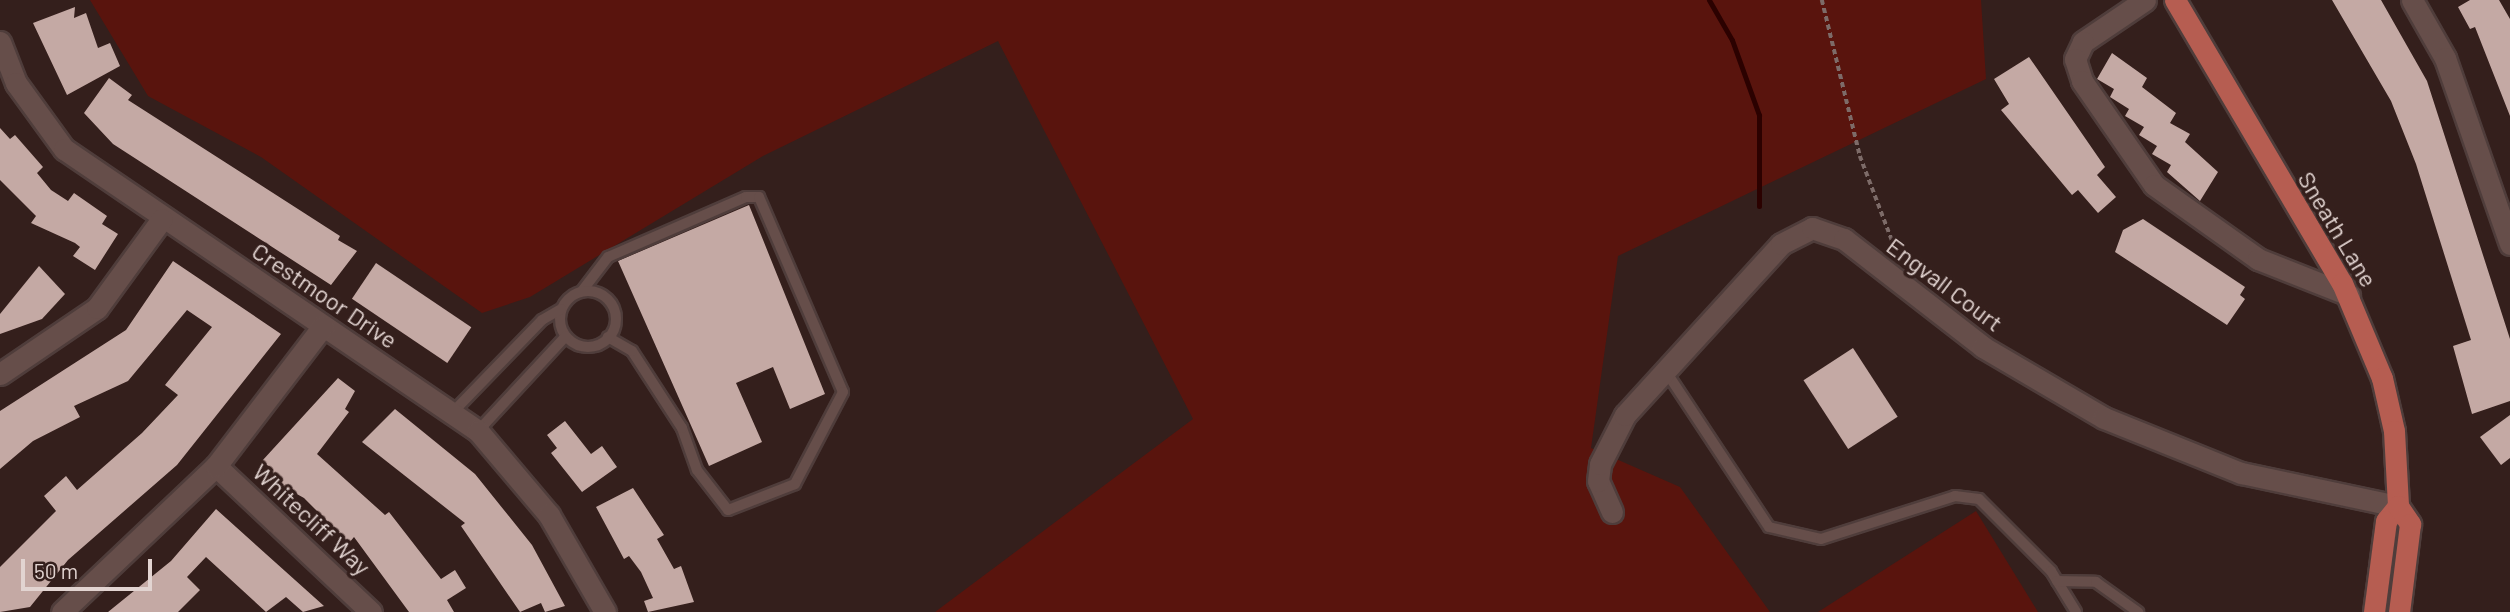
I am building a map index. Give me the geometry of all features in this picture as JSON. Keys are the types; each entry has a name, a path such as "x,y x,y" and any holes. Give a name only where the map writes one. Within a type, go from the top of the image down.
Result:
{"main road":[{"name":"Sneath Lane","path":"2175,0 2348,295 2390,405 2398,506 2410,524 2399,612"},
{"name":"Sneath Lane","path":"2374,612 2386,522 2398,506"}],"street":[{"path":"2146,0 2083,42 2075,60 2082,80 2154,185 2258,258 2348,295"},
{"path":"2412,0 2445,58 2510,244"},
{"name":"Crestmoor Drive","path":"0,41 8,87 64,149 162,219 478,431 549,515 605,612"},
{"path":"0,374 97,308 162,219"},
{"name":"Engvall Court","path":"1612,512 1598,481 1600,464 1625,415 1795,232 1829,231 2026,376 2104,418 2241,473 2398,506"},
{"path":"62,612 216,466 323,326"},
{"name":"Whitecliff Way","path":"216,466 371,612"}],"lane":[{"path":"453,412 542,320 561,309 582,291 608,257 755,195 843,392 795,484 728,510 697,470 682,428 632,351 608,337"},
{"path":"566,337 587,346 608,337 615,321 612,305 600,293 582,291"},
{"path":"561,309 566,337"},
{"path":"478,431 566,337"},
{"path":"1665,370 1769,527 1821,539 1955,496 1979,499 2057,581 2076,612"},
{"path":"2057,581 2096,582 2138,612"}],"path":[{"path":"1822,0 1875,207 1916,296"}],"shaded area":[{"path":"90,0 1981,0 1986,79 1618,256 1591,448 1680,487 1770,612 935,612 1193,419 998,41 763,156 530,297 482,313 261,157 148,96"},
{"path":"1976,511 2038,612 1818,612"}],"building":[{"path":"2332,0 2381,0 2427,81 2510,339 2510,401 2472,414 2453,346 2471,340 2416,164 2391,101"},
{"path":"2470,0 2499,0 2510,19 2510,116 2475,27 2470,29 2458,7"},
{"path":"75,7 74,18 86,13 98,48 110,43 120,66 67,95 33,23"},
{"path":"2112,53 2147,78 2142,87 2176,113 2170,123 2190,134 2185,142 2218,172 2200,201 2167,172 2171,165 2152,154 2157,146 2139,135 2144,127 2125,116 2129,109 2110,97 2114,89 2097,79"},
{"path":"2029,57 2105,167 2097,175 2116,197 2098,213 2078,190 2072,195 2001,110 2009,104 1994,79"},
{"path":"109,78 132,95 128,100 340,236 338,240 357,251 331,285 113,144 84,113"},
{"path":"0,128 10,139 15,135 43,167 37,173 51,190 68,201 74,193 107,216 102,224 118,234 95,270 73,256 80,247 75,243 31,223 36,216 0,180"},
{"path":"749,205 825,394 790,409 773,367 736,383 762,442 709,466 618,261"},
{"path":"2143,219 2245,287 2240,295 2245,299 2227,325 2115,252 2123,230"},
{"path":"173,261 281,334 177,465 68,560 30,607 0,612 0,567 56,511 44,496 66,476 77,490 142,433 178,395 165,385 212,327 187,310 128,381 74,406 80,417 33,441 0,469 0,411 126,330"},
{"path":"376,263 471,327 447,363 352,299"},
{"path":"39,266 65,294 42,319 0,334 0,314"},
{"path":"1853,348 1898,417 1848,449 1804,380"},
{"path":"338,378 355,391 345,409 349,412 317,454 385,515 389,512 441,579 455,570 466,588 447,600 454,612 409,612 354,537 349,543 304,498 266,477 272,469 262,461"},
{"path":"395,409 475,474 532,545 565,606 545,612 541,603 520,612 461,526 465,523 362,442"},
{"path":"2510,415 2510,458 2501,465 2480,437"},
{"path":"565,421 591,454 602,446 617,467 582,492 551,453 557,448 547,435"},
{"path":"633,488 664,535 657,539 674,569 681,566 694,602 648,612 644,601 653,598 641,572 629,556 624,559 596,507"},
{"path":"216,509 324,606 303,612 286,597 266,612 206,557 187,577 200,590 178,612 108,612 171,561"}],"waterway":[{"path":"1709,0 1732,40 1759,115 1759,206"}]}
